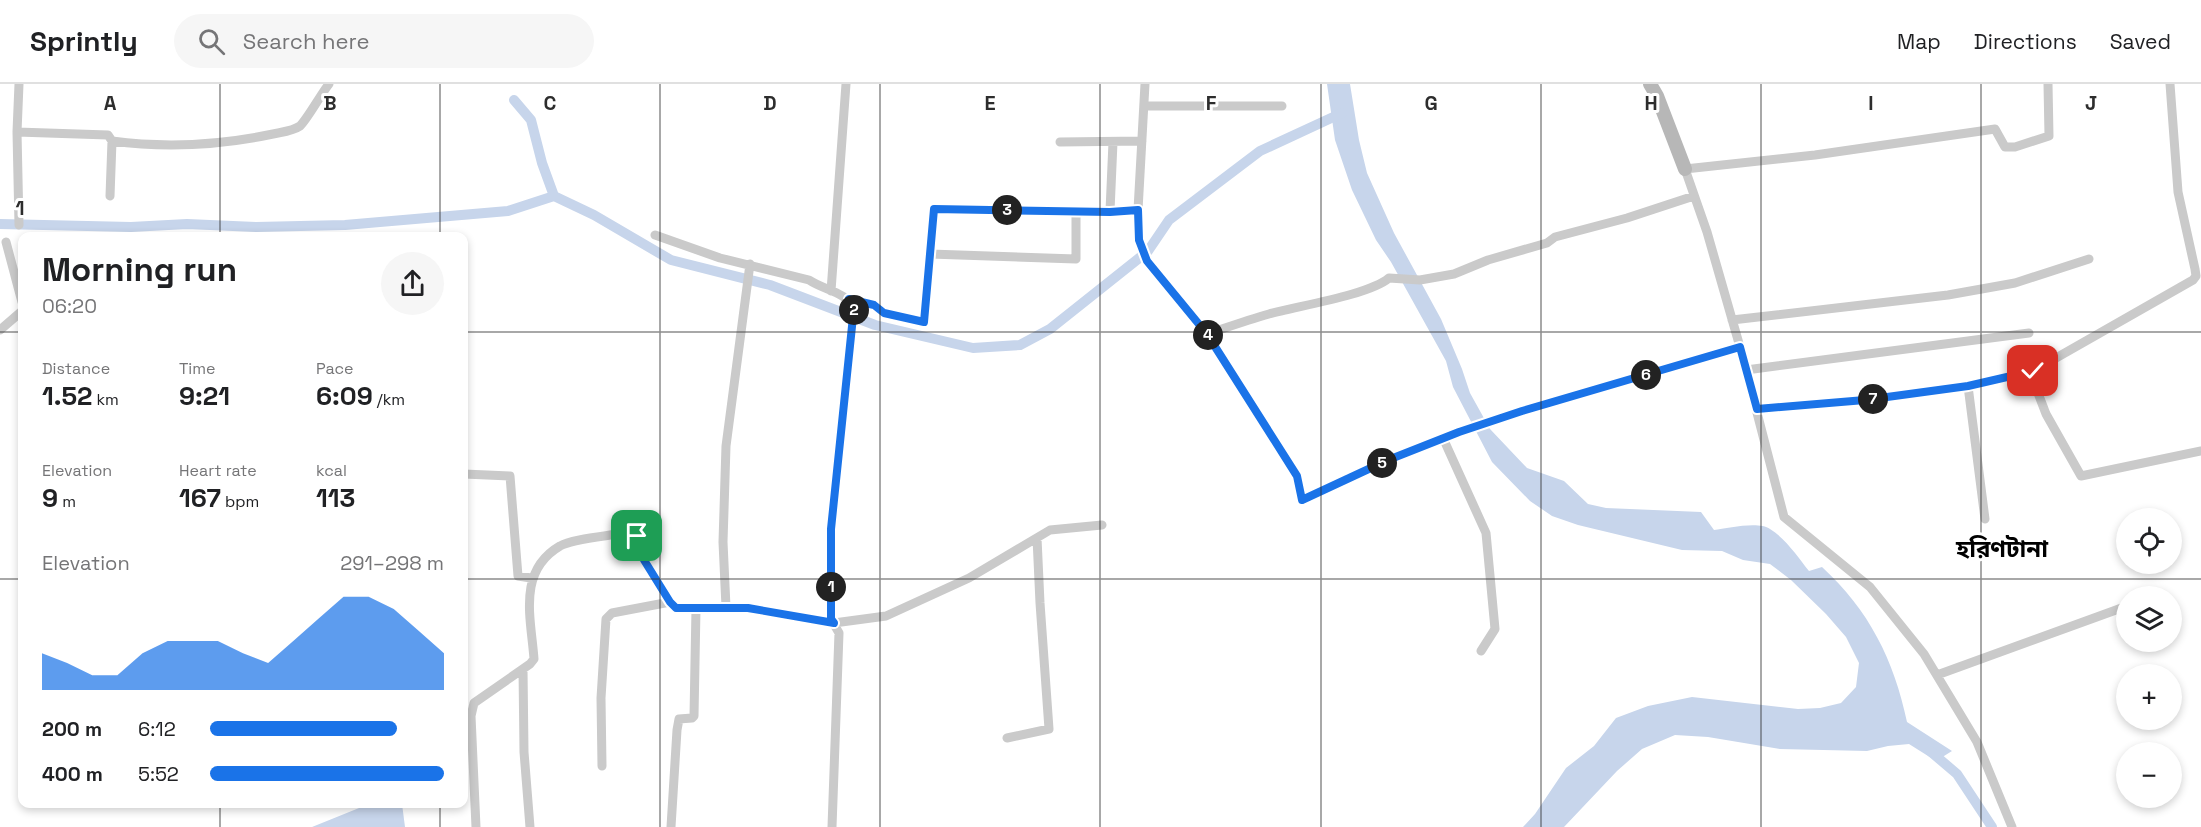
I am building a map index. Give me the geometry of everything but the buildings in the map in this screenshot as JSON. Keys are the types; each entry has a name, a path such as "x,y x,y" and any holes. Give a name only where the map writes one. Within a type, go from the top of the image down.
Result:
{"street":[{"path":"19,84 17,132 19,225"},
{"path":"112,141 131,144 210,144 288,131 300,125 329,84"},
{"path":"831,291 846,84"},
{"path":"1145,84 1138,210 1139,240 1147,261 1207,334 1297,476 1302,500 1388,460 1459,432 1740,347"},
{"path":"1650,84 1657,96 1694,196 1740,347 1784,517 1870,587 1924,654 1977,742 2012,827"},
{"path":"1685,169 1815,155 1995,129 2005,147 2015,147 2049,136 2048,84"},
{"path":"1757,409 1865,400 1968,386 2030,372 2146,308 2198,276 2178,192 2170,84"},
{"path":"1144,106 1282,106"},
{"path":"17,132 108,135 112,141 110,196"},
{"path":"1060,142 1142,141"},
{"path":"1110,212 1113,142"},
{"path":"1207,334 1268,314 1363,290 1383,283 1389,278 1420,280 1454,274 1488,260 1547,243 1555,237 1628,218 1694,196"},
{"path":"655,235 720,258 810,280 852,303 874,305 884,313 924,322 934,209 1110,212 1138,210"},
{"path":"930,254 1076,259 1076,211"},
{"path":"6,242 18,287"},
{"path":"1732,320 1948,295 2015,282 2089,260"},
{"path":"726,607 723,542 726,446 750,264"},
{"path":"832,827 839,633 831,619 831,529 852,331 852,303"},
{"path":"0,330 18,314"},
{"path":"1746,370 2029,333"},
{"path":"2030,372 2046,414 2081,476 2201,451"},
{"path":"1968,386 1985,519"},
{"path":"1443,438 1486,533 1495,629 1481,651"},
{"path":"468,474 510,476 518,576 531,578"},
{"path":"476,827 470,735 474,704 534,659 529,597 531,578 544,558 561,545 631,533 640,540 644,560 676,608 748,608 834,623 886,616 969,578 1050,530 1102,525"},
{"path":"1007,738 1049,729 1037,538"},
{"path":"602,766 601,698 606,619 612,613 670,602"},
{"path":"671,827 679,719 694,716 696,608"},
{"path":"1937,675 2116,610"},
{"path":"523,669 524,752 530,827"}],"water":[{"path":"1327,84 1350,84 1367,173 1394,233 1441,319 1470,393 1490,429 1527,468 1564,481 1588,504 1606,508 1701,512 1714,530 1751,525 1765,527 1776,533 1809,571 1822,567 1839,583 1866,619 1887,657 1902,699 1907,722 1952,751 1936,761 1909,744 1867,751 1780,749 1708,737 1675,735 1642,749 1617,771 1564,827 1523,827 1535,814 1566,768 1594,746 1616,718 1648,706 1692,697 1798,709 1820,708 1841,703 1856,687 1859,663 1846,637 1826,614 1791,580 1770,564 1743,560 1722,551 1682,550 1578,525 1552,516 1530,501 1492,462 1453,387 1446,361 1391,262 1376,240 1352,190 1335,140"},
{"path":"359,808 403,808 405,827 312,827"}],"waterway":[{"path":"514,100 531,120 542,163 554,196"},
{"path":"0,224 131,227 187,224 256,227 345,225 508,211 554,196 594,215 671,260 770,285 875,325 973,348 1020,345 1050,329 1148,251 1169,220 1260,151 1342,113"},
{"path":"1930,751 1957,774 1992,827"}],"district":[{"name":"হরিণটানা","path":"2002,548"}],"route":[{"path":"637,536 644,560 676,608 748,608 834,623 831,619 831,529 854,307 849,299 874,305 884,313 924,322 934,209 1110,212 1138,210 1139,240 1147,261 1207,334 1297,476 1302,500 1388,460 1459,432 1522,411 1740,347 1757,409 1865,400 1968,386 2033,371"}]}
